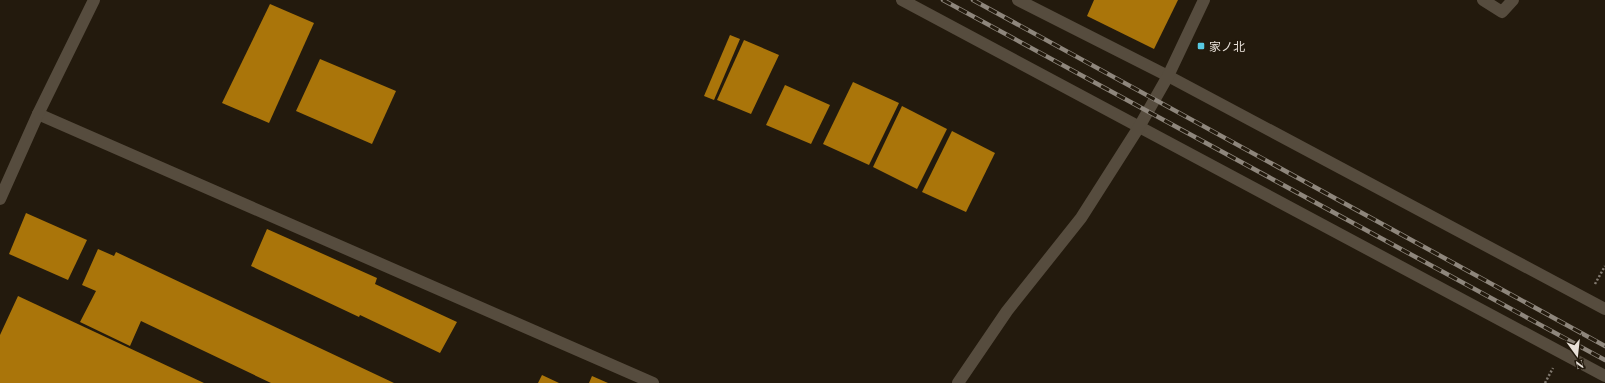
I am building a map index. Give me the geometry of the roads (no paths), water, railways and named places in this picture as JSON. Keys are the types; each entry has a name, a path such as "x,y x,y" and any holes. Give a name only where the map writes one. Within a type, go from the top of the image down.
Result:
{"street":[{"path":"0,199 38,114 94,0"},
{"path":"902,0 1605,376"},
{"path":"1018,0 1168,76 1605,309"},
{"path":"958,383 1007,311 1081,218 1139,127 1168,76 1204,0"},
{"path":"1484,0 1502,12 1513,0"},
{"path":"38,114 653,383"}],"railway":[{"path":"943,0 1605,360"},
{"path":"973,0 1605,346"}],"place":[{"name":"家ノ北","path":"1201,46"}]}
